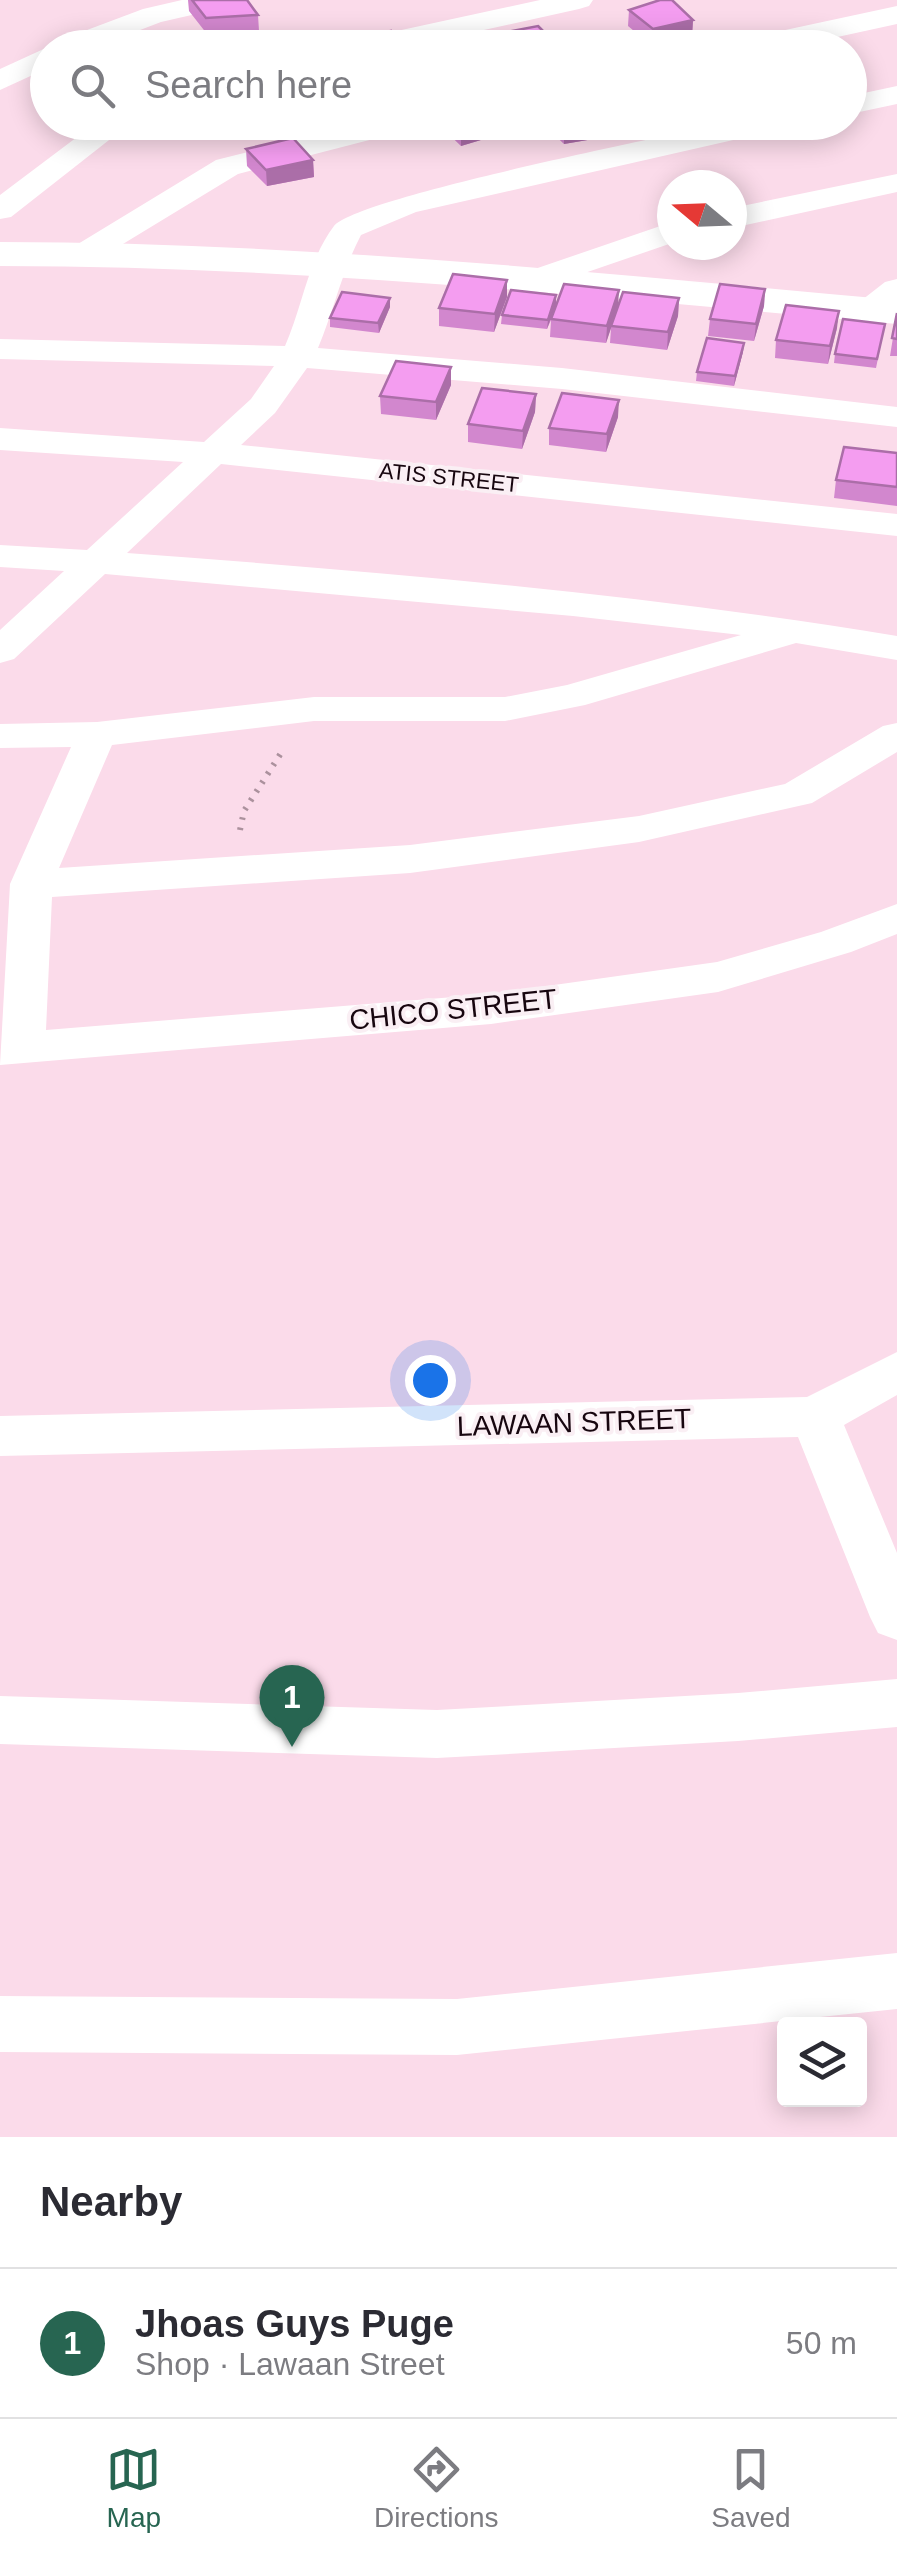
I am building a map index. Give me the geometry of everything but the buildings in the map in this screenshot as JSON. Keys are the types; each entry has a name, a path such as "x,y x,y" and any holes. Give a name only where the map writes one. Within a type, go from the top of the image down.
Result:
{"street":[{"path":"113,30 153,15 221,0"},
{"path":"442,30 579,0"},
{"path":"827,30 897,15"},
{"path":"0,81 30,65"},
{"path":"867,101 897,95"},
{"path":"0,210 93,140"},
{"path":"84,254 228,167 334,140"},
{"path":"0,651 263,406 298,356 329,266 348,229 406,204 692,140"},
{"path":"747,215 897,183"},
{"path":"538,280 657,237"},
{"path":"0,254 84,254 329,266 888,303"},
{"path":"0,349 131,347 298,356 534,374 897,417"},
{"name":"ATIS STREET","path":"0,439 214,454 897,525"},
{"path":"0,556 96,560 600,606 801,631 897,648"},
{"path":"0,736 96,734 314,709 504,709 571,696 801,631"},
{"path":"11,1048 31,884 96,734"},
{"path":"31,884 410,860 638,829 798,794 897,734"},
{"name":"CHICO STREET","path":"11,1048 490,1009 718,976 836,942 897,918"},
{"name":"LAWAAN STREET","path":"0,1436 814,1417 897,1371"},
{"path":"814,1417 897,1616"},
{"path":"0,1720 437,1734 738,1717 897,1702"},
{"path":"0,2024 458,2027 897,1981"}],"path":[{"path":"231,871 244,812 274,761 314,709"}],"place":[{"name":"Jhoas Guys Puge","path":"292,1747"}]}
